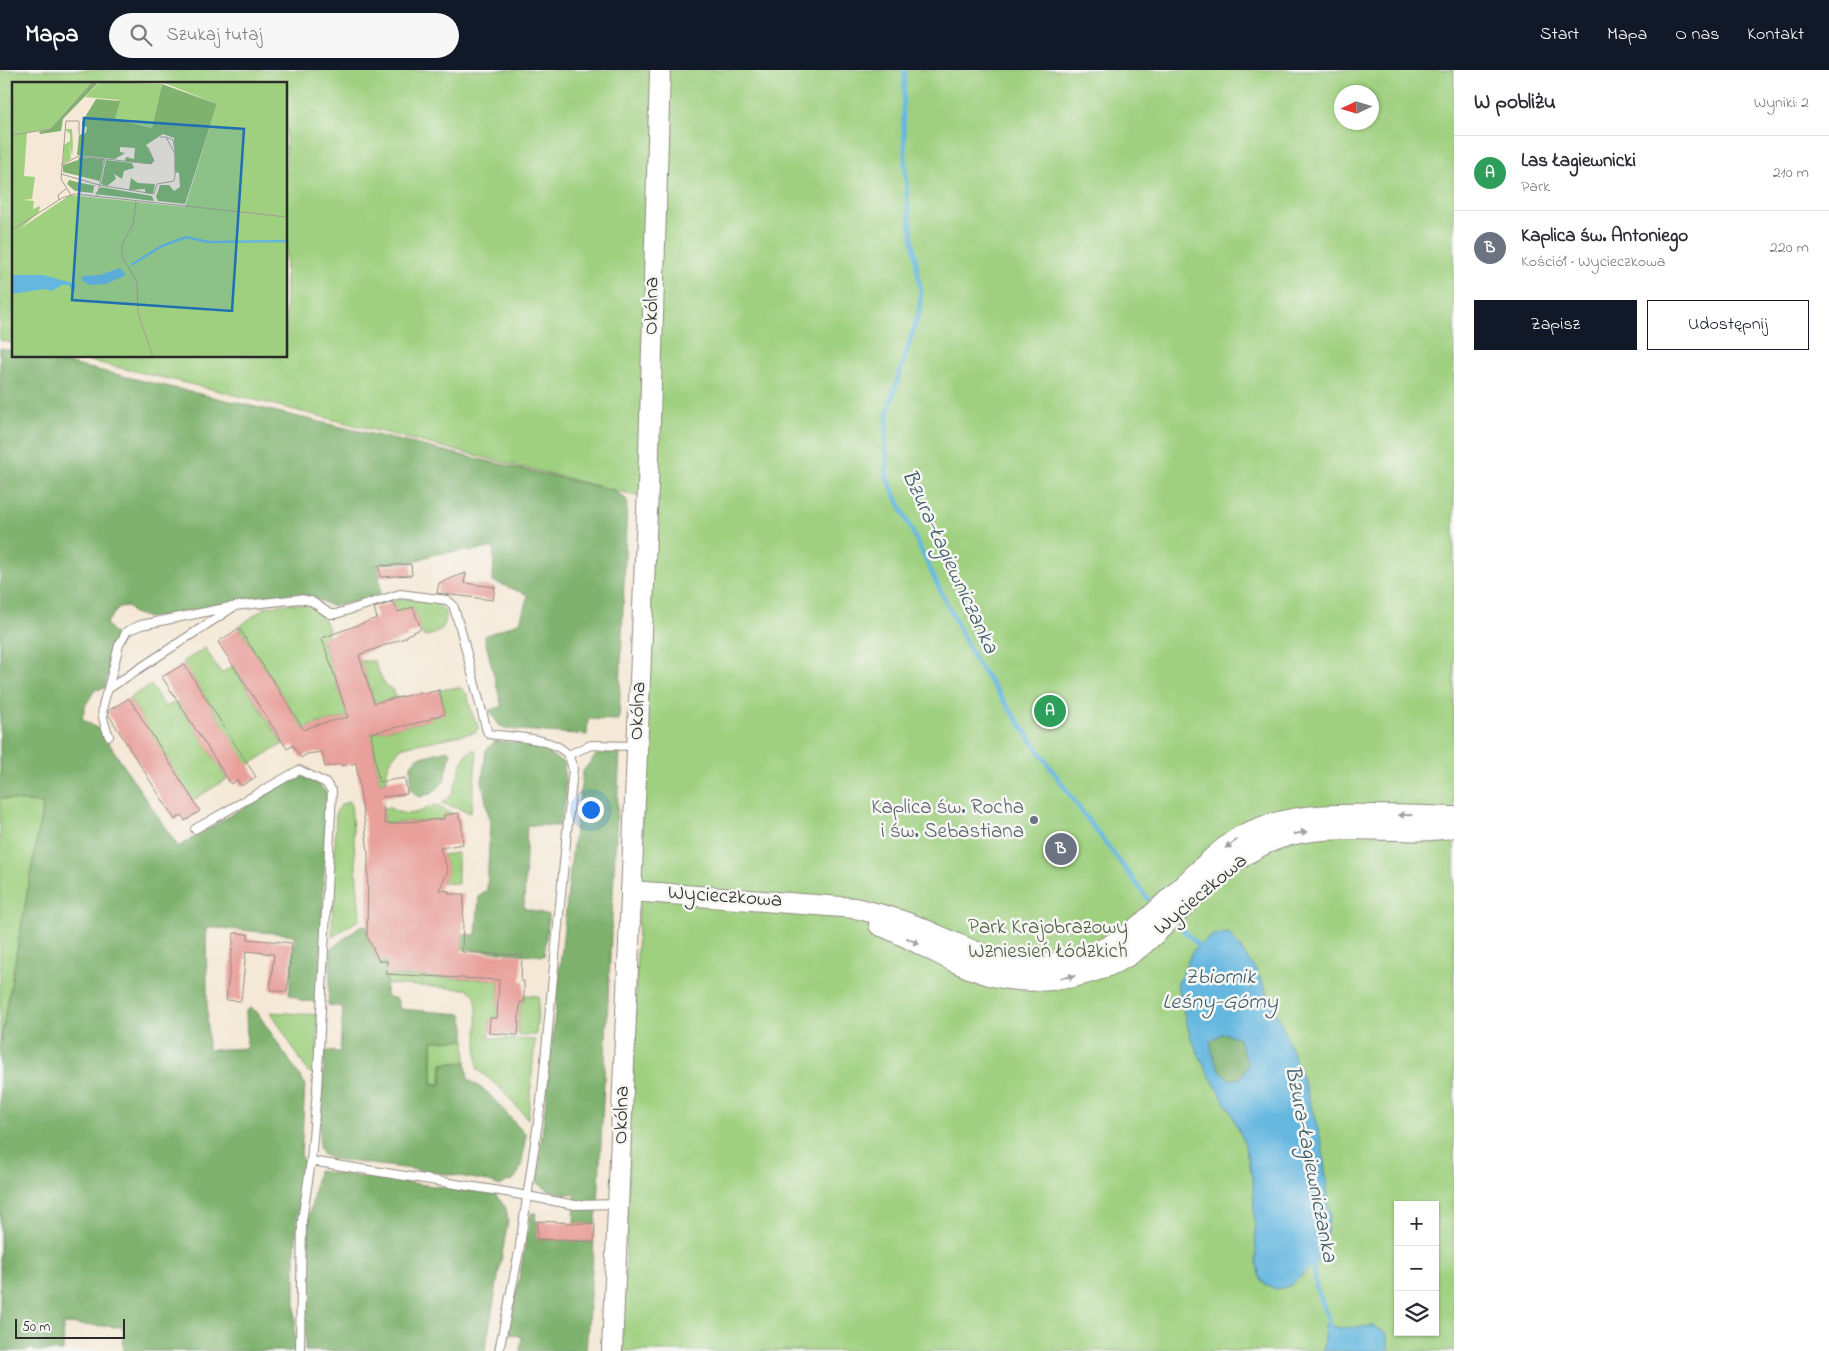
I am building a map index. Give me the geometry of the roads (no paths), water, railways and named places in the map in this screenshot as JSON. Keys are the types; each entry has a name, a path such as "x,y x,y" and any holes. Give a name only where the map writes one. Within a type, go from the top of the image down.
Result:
{"street":[{"name":"Okólna","path":"612,1351 648,488 660,70"},
{"name":"Wycieczkowa","path":"631,891 855,908 885,914 990,958 1042,964 1090,955 1112,945 1156,912 1217,853 1241,836 1272,824 1302,817 1332,814 1454,817"},
{"name":"Wycieczkowa","path":"818,906 861,918 952,960 993,976 1019,980 1058,979 1074,977 1100,969 1120,960 1152,937 1218,875 1253,851 1276,840 1300,832 1328,829 1422,831 1454,827"}],"lane":[{"path":"109,736 102,718 102,706 119,645 128,631 140,625 235,606 300,599 311,601 330,614 336,614 400,594 447,600 453,604 486,731 489,734 541,740 557,746 568,755 573,770 541,1102 519,1252 499,1351"},
{"path":"108,689 235,606"},
{"path":"568,755 591,745 636,746"},
{"path":"195,829 299,770 326,783 332,791 322,1004 311,1161 302,1221 300,1351"},
{"path":"311,1161 575,1205 618,1204"}],"water":[{"name":"Zbiornik Leśny-Górny","path":"1229,933 1256,970 1280,1020 1306,1088 1322,1143 1330,1214 1323,1257 1290,1286 1276,1289 1265,1285 1259,1275 1256,1259 1253,1182 1244,1142 1231,1112 1206,1070 1190,1036 1177,985 1193,950 1213,935","holes":["1223,1033 1238,1037 1248,1064 1242,1077 1231,1080 1216,1063 1210,1041"]},
{"path":"1325,1324 1340,1328 1372,1326 1386,1332 1389,1351 1323,1351"}],"waterway":[{"name":"Bzura-Łagiewniczanka","path":"905,70 903,109 907,200 921,294 919,312 888,410 886,435 887,478 975,660 1077,805 1148,899"},
{"name":"Bzura-Łagiewniczanka","path":"1179,926 1201,948"},
{"name":"Bzura-Łagiewniczanka","path":"1313,1261 1316,1286 1328,1317 1329,1330"}],"place":[{"name":"Las Łagiewnicki","path":"1050,711"},
{"name":"Kaplica św. Rocha i św. Sebastiana","path":"1034,820"},
{"name":"Kaplica św. Antoniego","path":"1061,849"}],"park label":[{"name":"Park Krajobrazowy Wzniesień Łódzkich","path":"1048,940"}]}
